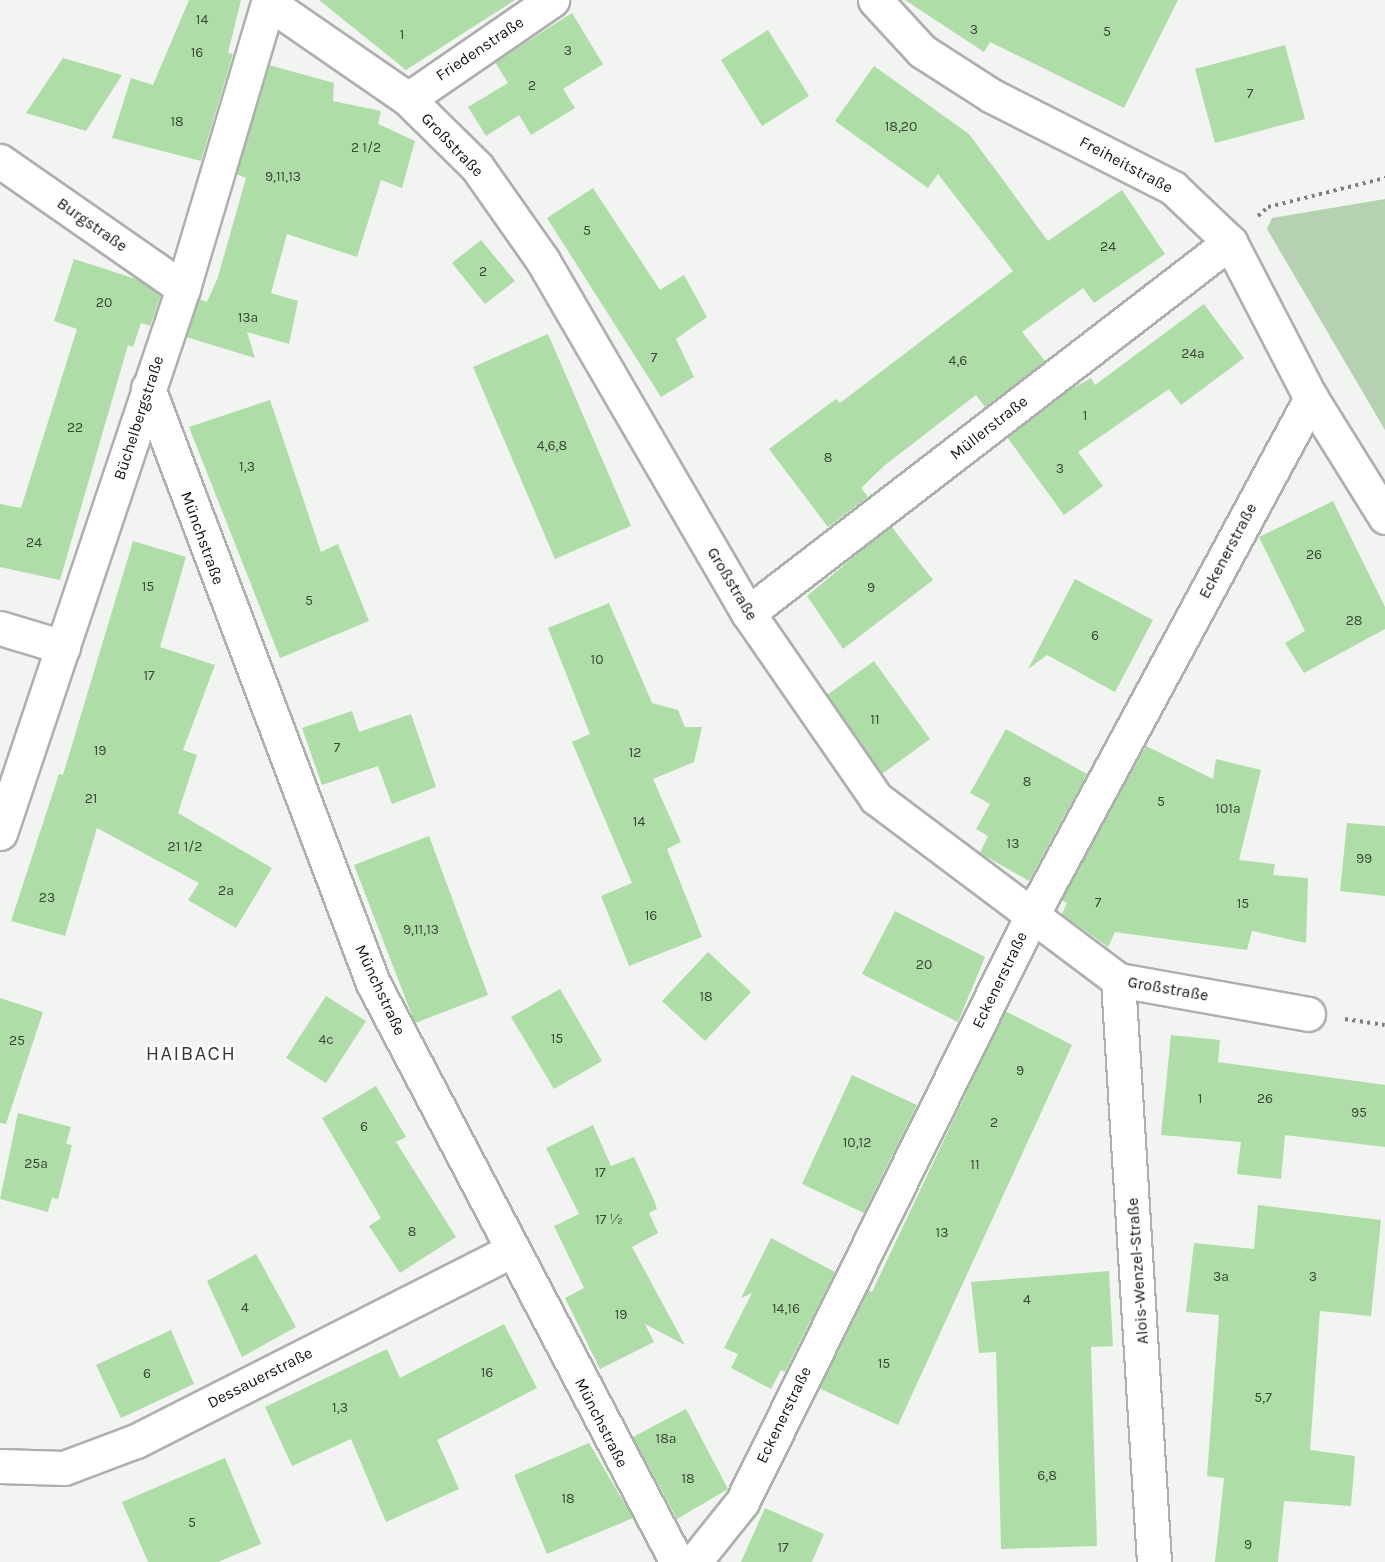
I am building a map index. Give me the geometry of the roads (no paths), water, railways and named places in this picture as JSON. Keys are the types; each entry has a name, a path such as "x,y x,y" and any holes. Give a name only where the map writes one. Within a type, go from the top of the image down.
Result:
{"street":[{"name":"Friedenstraße","path":"408,99 552,0"},
{"name":"Freiheitstraße","path":"875,0 922,51 992,96 1173,188 1230,243 1311,398 1385,517"},
{"name":"Großstraße","path":"269,1 408,99 477,167 543,261 748,613 876,798 1031,917 1118,980 1308,1014"},
{"name":"Büchelbergstraße","path":"0,833 147,388 183,288 269,1"},
{"name":"Burgstraße","path":"0,161 183,288"},
{"name":"Müllerstraße","path":"748,613 1230,243"},
{"name":"Münchstraße","path":"147,388 373,983 510,1251 677,1562"},
{"name":"Eckenerstraße","path":"694,1562 742,1502 1031,917 1311,398"},
{"path":"0,628 63,647"},
{"name":"Alois-Wenzel-Straße","path":"1118,980 1154,1562"},
{"name":"Dessauerstraße","path":"0,1466 64,1468 136,1441 510,1251"}],"district":[{"name":"HAIBACH","path":"191,1053"}]}
